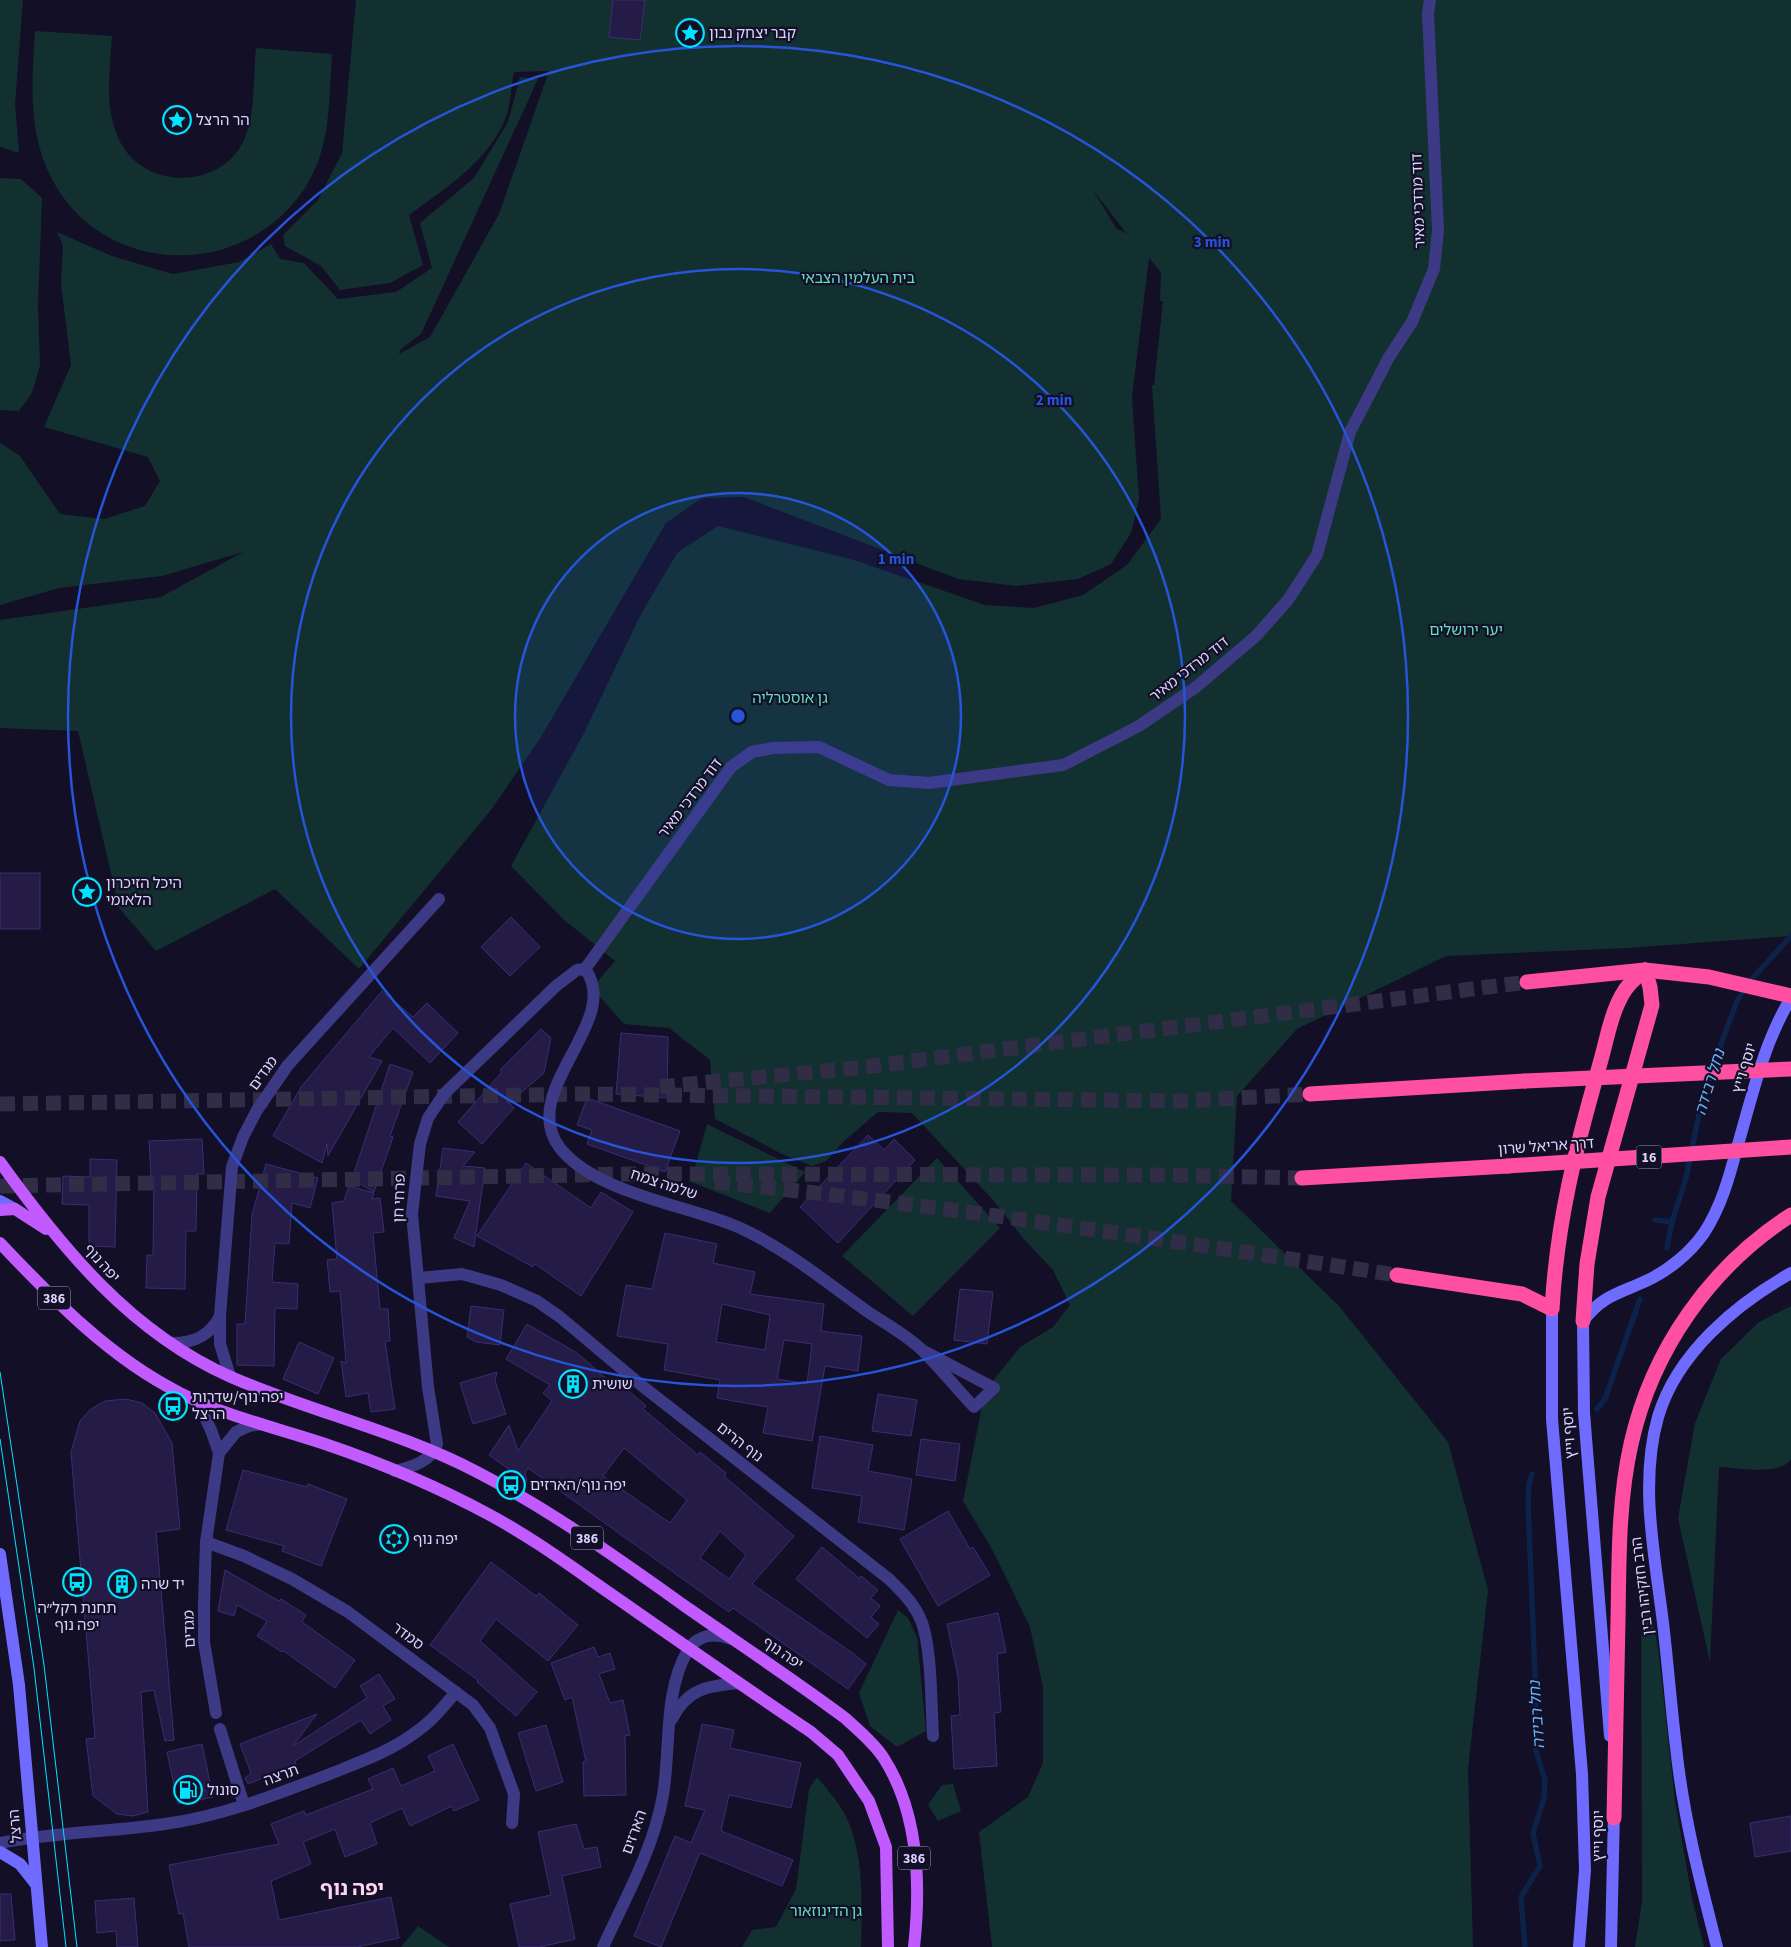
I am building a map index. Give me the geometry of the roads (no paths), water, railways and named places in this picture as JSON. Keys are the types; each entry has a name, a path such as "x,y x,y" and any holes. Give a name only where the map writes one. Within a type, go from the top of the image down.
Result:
{"highway":[{"path":"1397,1274 1522,1294 1532,1297 1552,1309 1554,1268 1565,1194 1584,1118 1621,996 1645,970"},
{"path":"1583,1321 1587,1264 1598,1197 1652,1005 1650,987 1645,970"},
{"path":"1526,982 1645,970 1693,975 1791,997"},
{"path":"1310,1094 1525,1081 1791,1069"},
{"name":"דרך אריאל שרון","path":"1302,1178 1791,1148"},
{"path":"1614,1818 1621,1529 1624,1480 1641,1408 1663,1354 1696,1304 1722,1273 1749,1246 1791,1215"}],"main road":[{"name":"יוסף וייץ","path":"1611,1947 1614,1818 1613,1772 1584,1413 1583,1321 1599,1302 1608,1296 1644,1282 1674,1265 1702,1235 1715,1213 1728,1181 1765,1050 1791,997"},
{"name":"יפה נוף","path":"0,1162 94,1281 135,1317 172,1343 230,1376 434,1452 483,1475 565,1521 846,1718 882,1755 891,1771 907,1812 913,1845 918,1896 914,1947"},
{"path":"0,1201 60,1239"},
{"path":"0,1210 15,1210"},
{"name":"386","path":"3,1247 55,1299 117,1353 157,1381 197,1401 394,1470 460,1500 539,1545 811,1732 838,1755 869,1801 886,1846 888,1947"},
{"name":"הרב חזקיהו רבין","path":"1717,1947 1686,1814 1676,1748 1650,1507 1651,1455 1659,1416 1684,1367 1702,1342 1742,1304 1791,1273"},
{"name":"יוסף וייץ","path":"1552,1309 1552,1418 1582,1774 1585,1870 1579,1947"},
{"name":"הרצל","path":"0,1554 19,1685 42,1947"},
{"path":"0,1852 20,1864 36,1885"}],"street":[{"name":"דוד מרדכי מאיר","path":"585,970 731,767 752,752 773,748 819,747 889,780 930,783 1063,765 1139,726 1196,686 1256,636 1288,600 1317,555 1350,432 1389,357 1412,322 1434,269 1438,230 1432,129 1428,13 1430,0"},
{"name":"מגדים","path":"230,1376 221,1350 220,1316 232,1167 243,1137 257,1110 288,1065 439,898"},
{"name":"פרחי חן","path":"434,1452 437,1436 428,1388 412,1214 420,1144 428,1118 444,1094 556,986 577,970 585,970"},
{"name":"שלמה צמח","path":"585,970 593,983 593,1002 574,1050 554,1090 551,1130 559,1147 578,1165 608,1182 633,1192 701,1213 739,1228 780,1250 922,1350 994,1388 974,1407 922,1350"},
{"name":"נוף הרים","path":"418,1278 462,1274 501,1285 537,1302 560,1316 641,1385 889,1579 909,1600 920,1617 926,1636 933,1736"},
{"path":"172,1343 183,1343 203,1337 216,1324 220,1316"},
{"name":"מגדים","path":"197,1401 212,1430 219,1453 206,1542 204,1642 216,1713"},
{"path":"219,1453 236,1432 249,1426 262,1424"},
{"path":"394,1470 412,1466 434,1452"},
{"name":"סמדר","path":"206,1542 244,1556 292,1579 348,1612 473,1705 490,1728 514,1794 512,1823"},
{"path":"689,1649 701,1638 710,1635 731,1639"},
{"name":"הארזים","path":"603,1947 643,1857 659,1813 663,1795 670,1721 677,1677 689,1649"},
{"name":"הארזים","path":"670,1721 682,1702 692,1693 719,1684 738,1682"},
{"name":"תרצה","path":"0,1843 32,1836 167,1824 244,1805 364,1760 415,1734 429,1722 456,1692"},
{"path":"220,1729 244,1805"}],"waterway":[{"name":"נחל רבידה","path":"1667,1248 1672,1222 1686,1178 1704,1090 1737,1001 1750,981 1791,936"},
{"path":"1655,1220 1672,1222"},
{"name":"נחל רבידה","path":"1597,1409 1605,1399 1640,1299"},
{"name":"נחל רבידה","path":"1525,1947 1521,1897 1540,1866 1533,1833 1544,1798 1545,1780 1536,1751 1528,1503 1529,1484 1532,1474"}],"tunnel":[{"path":"660,1087 865,1067 1527,982"},
{"path":"0,1104 581,1094 1183,1101 1310,1094"},
{"path":"0,1186 629,1174 1167,1175 1302,1178"},
{"path":"715,1182 886,1201 1397,1275"}],"tram line":[{"path":"0,1372 44,1665 77,1947"},
{"path":"0,1439 34,1668 66,1947"}],"place":[{"name":"קבר יצחק נבון","path":"690,33"},
{"name":"הר הרצל","path":"177,120"},
{"name":"היכל הזיכרון הלאומי","path":"87,892"},
{"name":"שושית","path":"573,1384"},
{"name":"יפה נוף/שדרות הרצל","path":"173,1406"},
{"name":"יפה נוף/הארזים","path":"511,1485"},
{"name":"יפה נוף","path":"394,1539"},
{"name":"תחנת רקל״ה יפה נוף","path":"77,1582"},
{"name":"יד שרה","path":"122,1584"},
{"name":"סונול","path":"188,1790"}],"district":[{"name":"יפה נוף","path":"352,1888"}],"park label":[{"name":"בית העלמין הצבאי","path":"858,278"},
{"name":"יער ירושלים","path":"1466,630"},
{"name":"גן אוסטרליה","path":"790,698"},
{"name":"גן הדינוזאור","path":"826,1911"}]}
